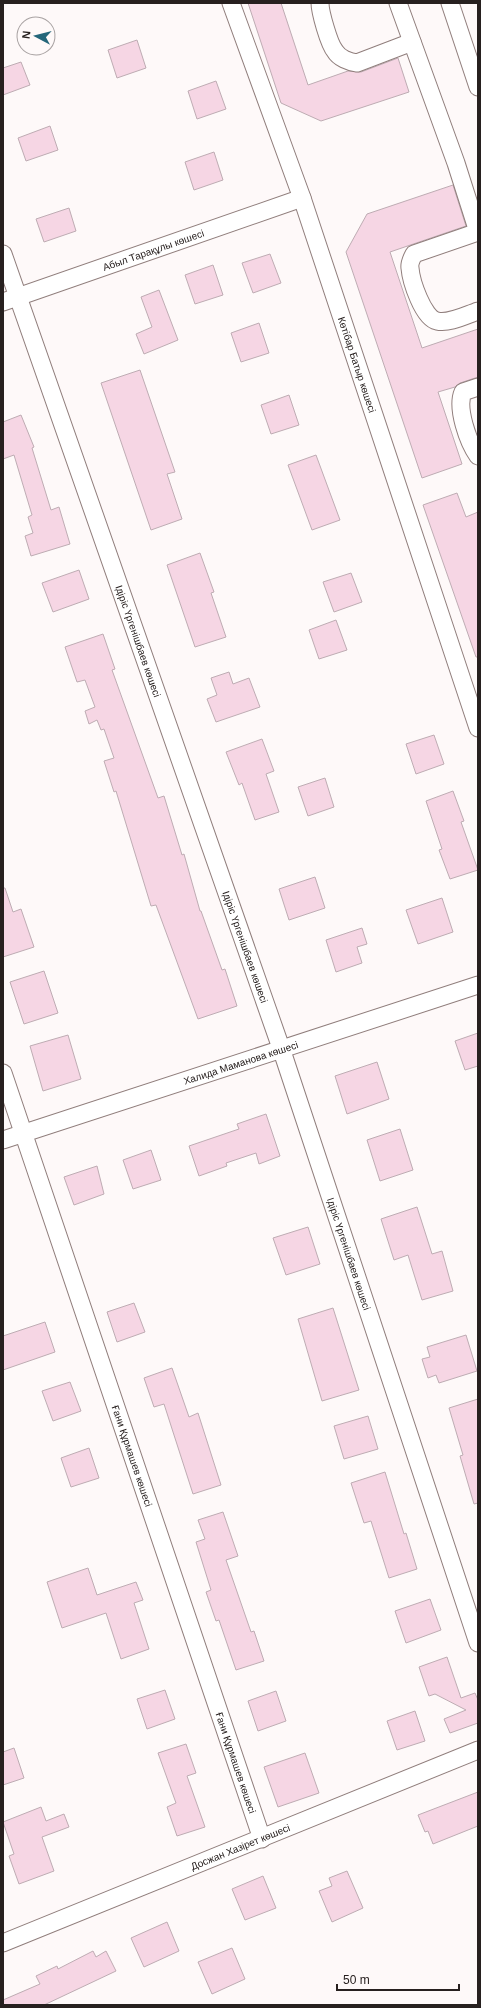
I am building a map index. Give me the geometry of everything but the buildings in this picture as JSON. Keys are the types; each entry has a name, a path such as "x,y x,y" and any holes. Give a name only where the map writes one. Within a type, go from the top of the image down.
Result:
{"street":[{"name":"Көтібар Батыр көшесі","path":"231,3 302,198 478,728"},
{"path":"320,3 320,12 335,52 348,62 356,63 412,42"},
{"path":"398,3 456,163 478,232 414,254 410,268 417,292 428,317 442,322 478,311"},
{"path":"450,3 478,87"},
{"name":"Абыл Тарақұлы көшесі","path":"10,299 302,198"},
{"name":"Ідіріс Үргенішбаев көшесі","path":"3,254 10,299 281,1048 478,1643"},
{"path":"478,387 463,392 460,399 460,408 473,449 478,456"},
{"name":"Халида Маманова көшесі","path":"3,1140 281,1048 478,985"},
{"name":"Ғани Құрмашев көшесі","path":"3,1073 262,1840"},
{"name":"Досжан Хазірет көшесі","path":"3,1943 262,1840 478,1750"}]}
